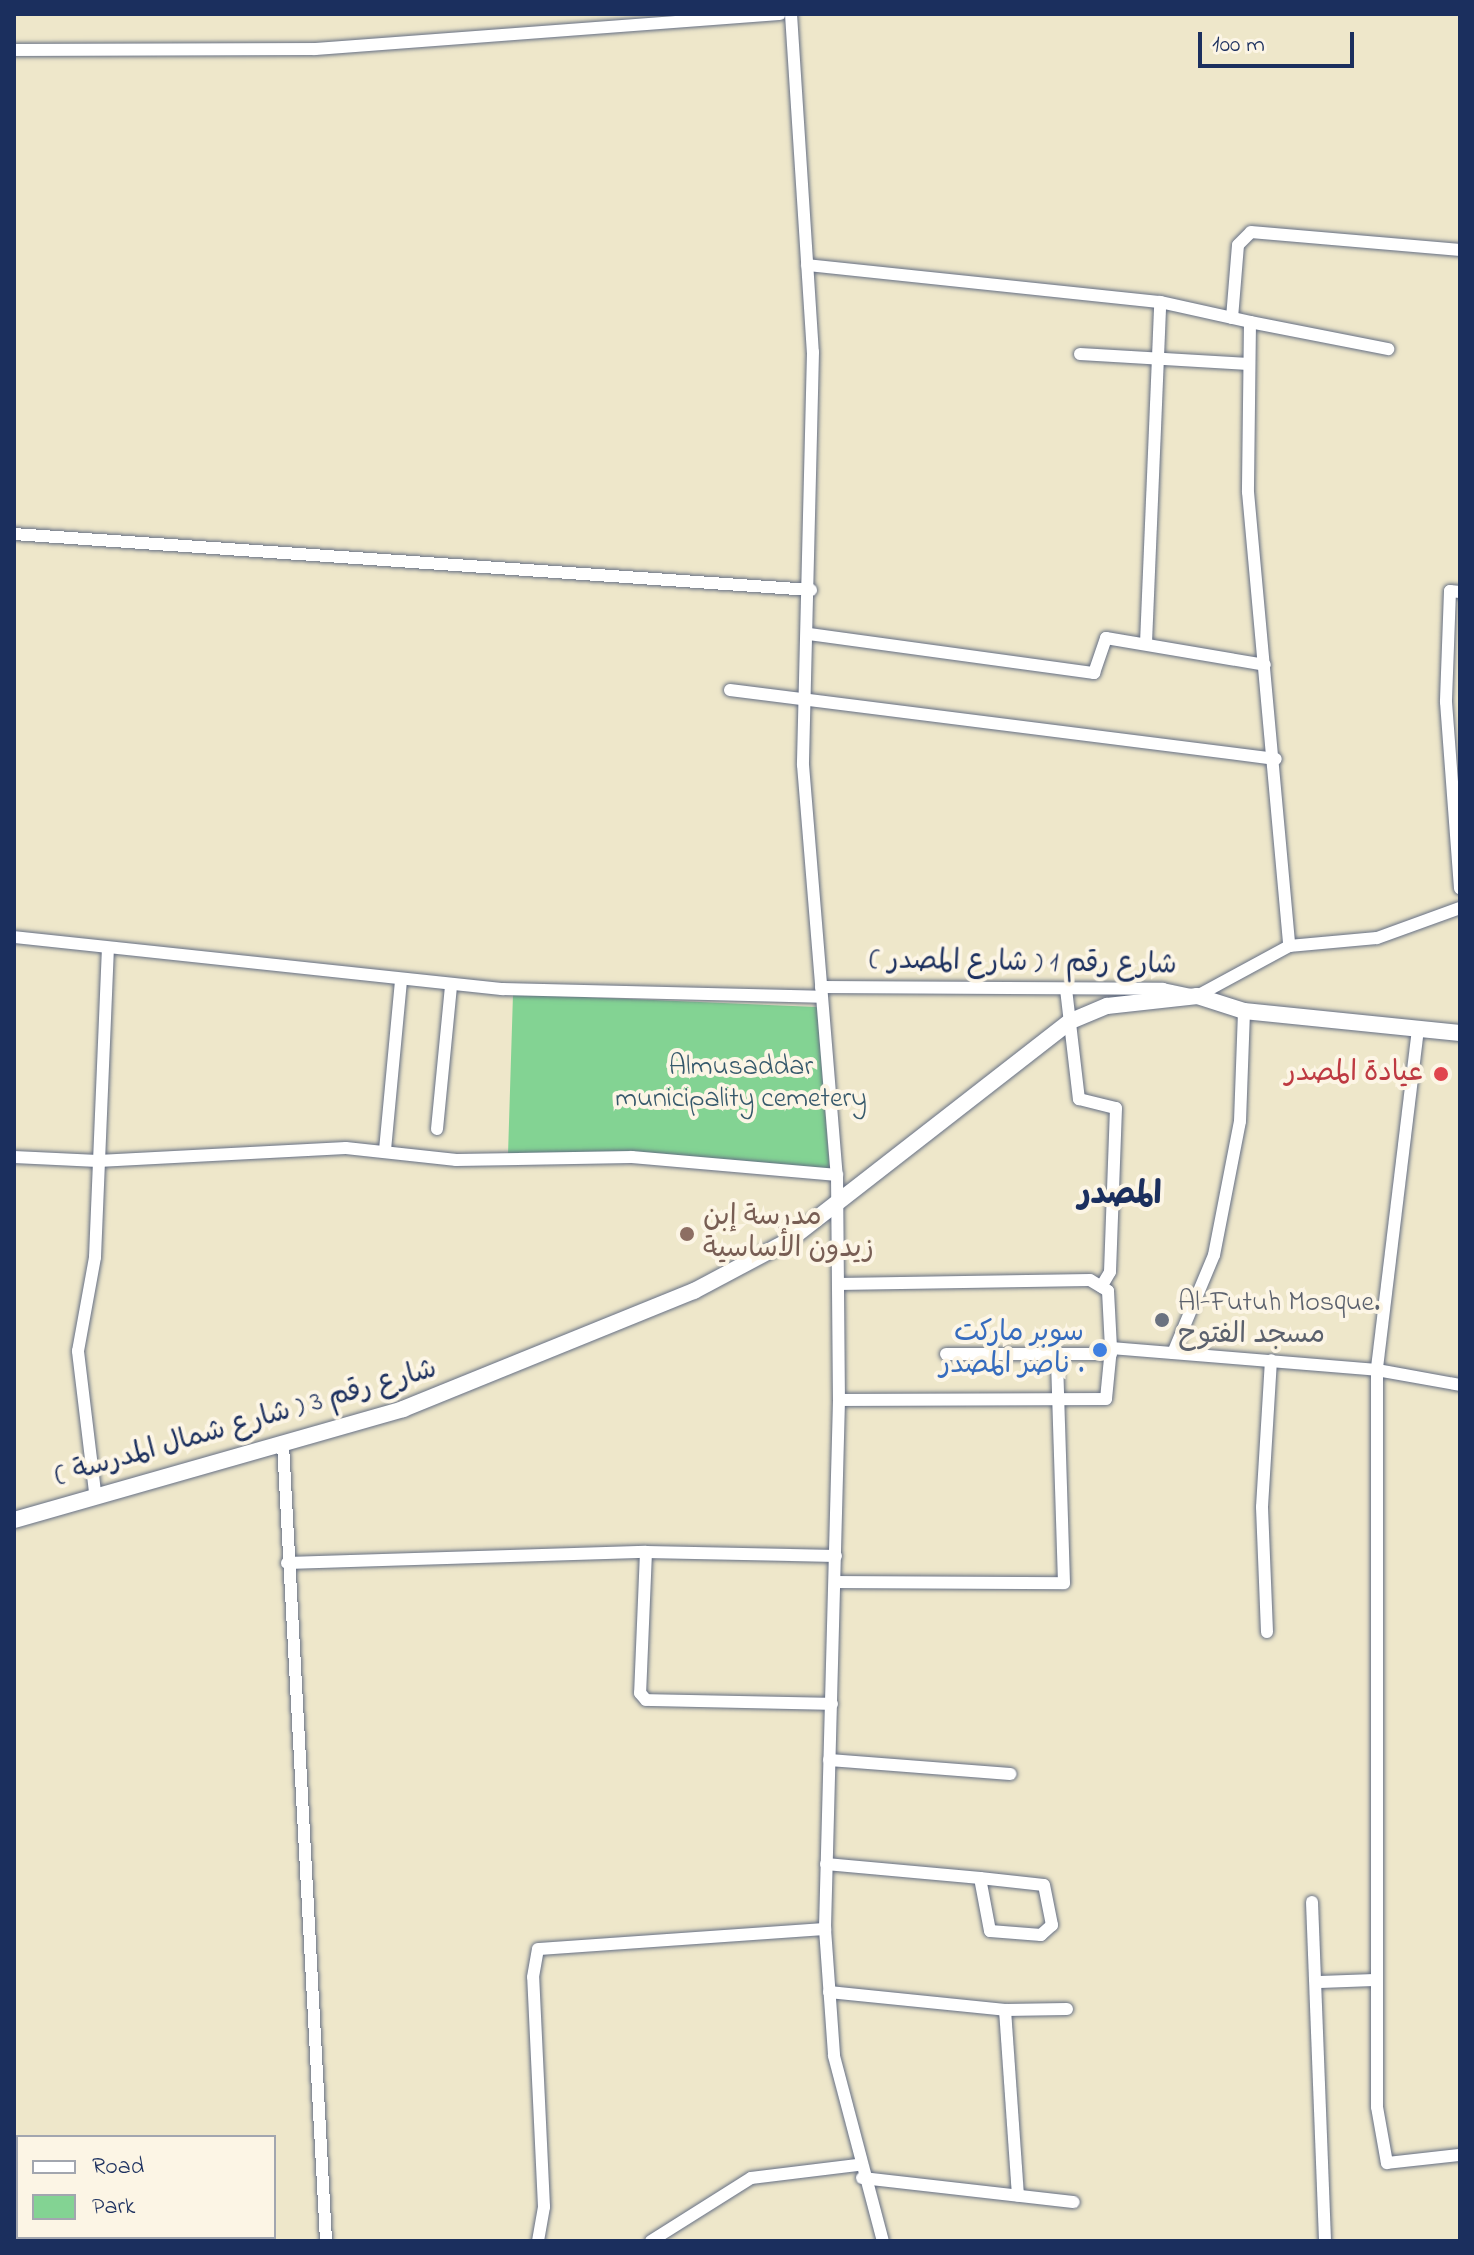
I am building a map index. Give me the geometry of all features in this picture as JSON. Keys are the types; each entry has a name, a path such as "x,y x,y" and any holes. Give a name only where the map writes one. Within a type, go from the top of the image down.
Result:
{"street":[{"path":"14,50 315,49 780,14"},
{"path":"791,14 807,265 811,590 803,765 837,1175 839,1400 825,1929 829,1992 857,2165 883,2241"},
{"path":"1232,318 1238,245 1251,232 1460,250"},
{"path":"807,265 1160,302 1388,349"},
{"path":"1146,643 1160,302"},
{"path":"1250,322 1248,492 1276,759 1289,946"},
{"path":"1080,354 1249,364"},
{"path":"14,534 811,590"},
{"path":"1460,592 1450,591 1446,702 1460,888"},
{"path":"809,634 1094,673 1106,638 1265,665"},
{"path":"730,690 1276,759"},
{"path":"1197,996 1289,946 1377,938 1460,908"},
{"name":"شارع رقم 1 ( شارع المصدر )","path":"14,937 451,985 821,992 1066,989 1197,996 1244,1011 1460,1033"},
{"path":"95,1492 78,1351 95,1257 108,949"},
{"path":"385,1150 401,981"},
{"path":"437,1129 451,985"},
{"path":"839,1400 1106,1399 1111,1351 1101,1287 1110,1272 1116,1108 1079,1099 1066,989"},
{"name":"شارع رقم 3 ( شارع شمال المدرسة )","path":"14,1520 95,1492 283,1444 403,1409 680,1297 788,1241 1071,1021 1120,1004 1197,996"},
{"path":"1173,1353 1214,1255 1240,1121 1244,1011"},
{"path":"1418,1029 1377,1370 1377,2107 1387,2163 1460,2155"},
{"path":"14,1157 98,1161 385,1150 456,1160 632,1157 837,1175"},
{"path":"838,1284 1090,1280 1101,1287"},
{"path":"946,1354 1173,1353 1377,1370 1460,1385"},
{"path":"835,1582 1064,1583 1055,1398 1057,1354"},
{"path":"1267,1632 1262,1507 1271,1360"},
{"path":"283,1444 287,1563 326,2241"},
{"path":"287,1563 646,1552 836,1556"},
{"path":"646,1552 640,1693 646,1700 832,1704"},
{"path":"829,1760 1010,1774"},
{"path":"826,1864 980,1878 1044,1885 1052,1925 1041,1935 990,1931 980,1878"},
{"path":"1312,1902 1319,1982 1325,2241"},
{"path":"538,2241 544,2207 533,1977 538,1949 825,1929"},
{"path":"1319,1982 1375,1980"},
{"path":"829,1992 1005,2010 1067,2009"},
{"path":"1005,2010 1018,2196"},
{"path":"651,2241 751,2178 857,2165"},
{"path":"862,2178 1074,2202"}],"green space":[{"name":"Almusaddar municipality cemetery","path":"513,994 817,1007 830,1172 508,1155"}],"place":[{"name":"عيادة المصدر","path":"1441,1074"},
{"name":"مدرسة إبن زيدون الأساسية","path":"687,1234"},
{"name":"Al-Futuh Mosque. مسجد الفتوح","path":"1162,1320"},
{"name":"سوبر ماركت ناصر المصدر .","path":"1100,1350"}],"district":[{"name":"المصدر","path":"1120,1196"}]}
